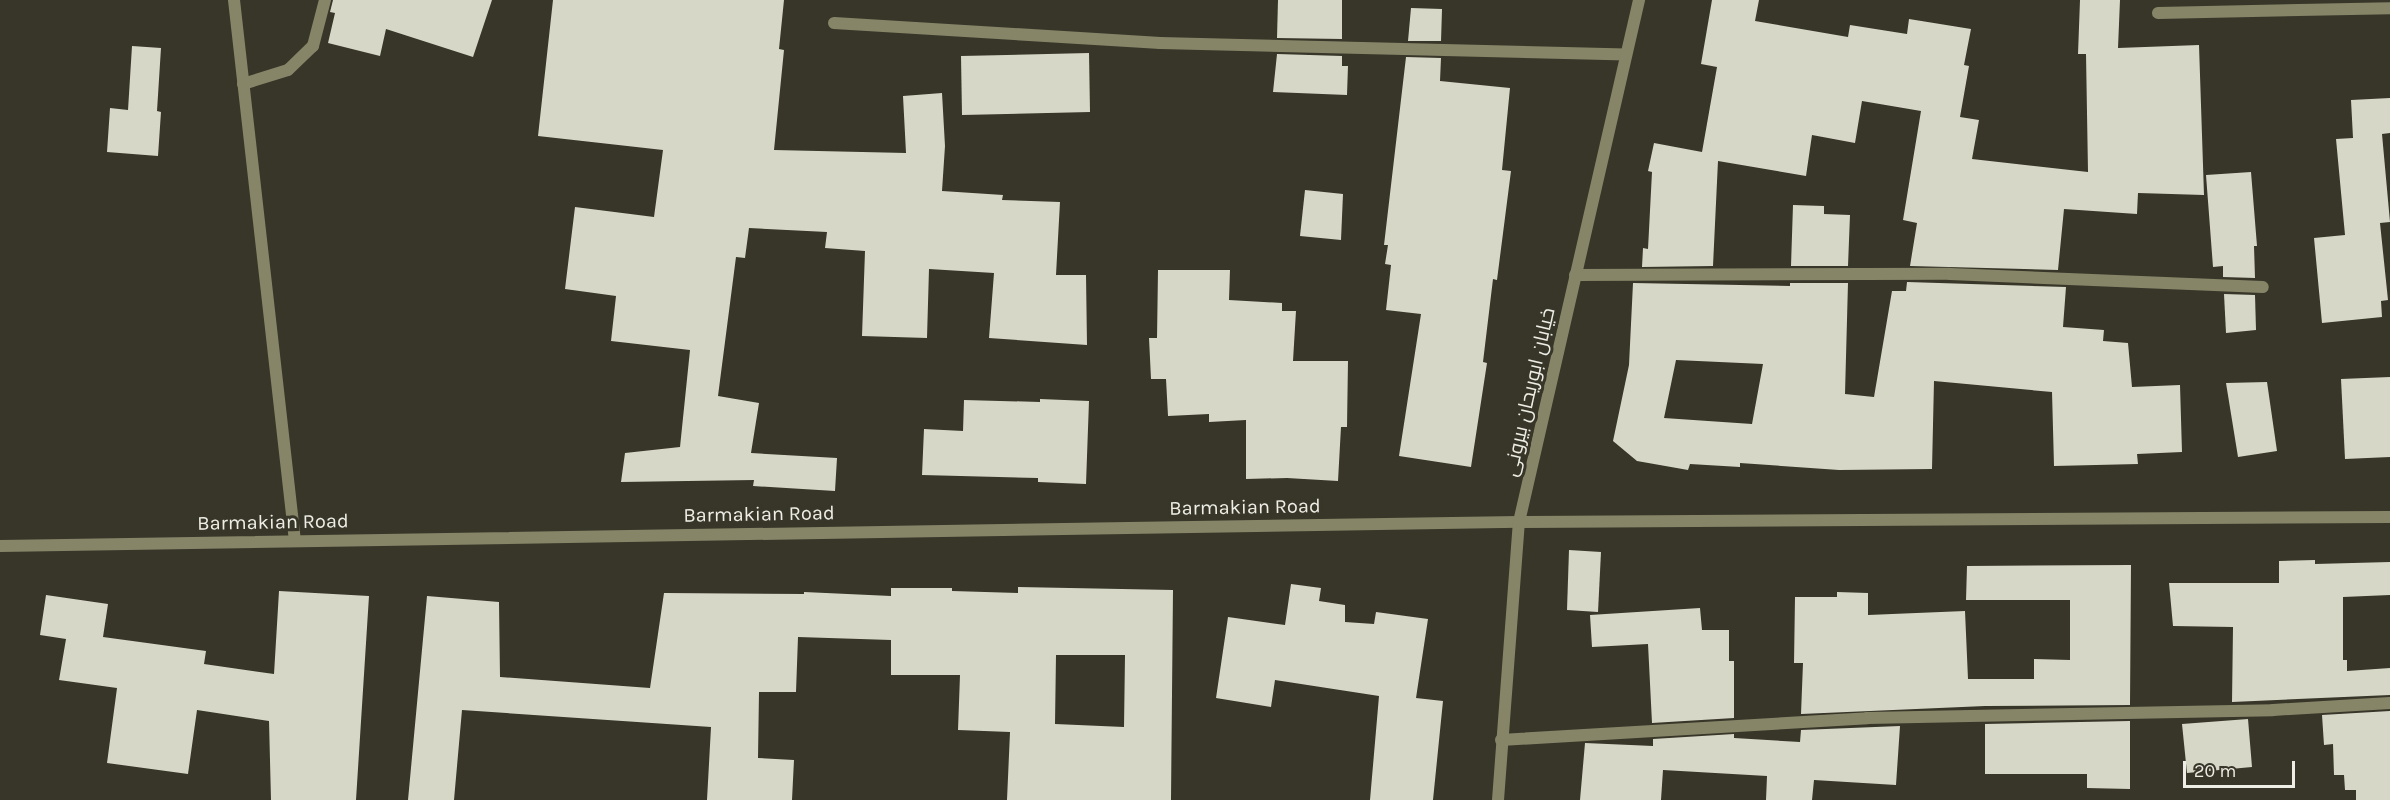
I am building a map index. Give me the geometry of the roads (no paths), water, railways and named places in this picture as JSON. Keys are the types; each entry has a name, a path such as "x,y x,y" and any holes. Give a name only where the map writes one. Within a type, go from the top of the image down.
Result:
{"street":[{"path":"234,0 295,541"},
{"path":"243,84 288,70 313,46 325,0"},
{"name":"خیابان ابوریحان بیرونی","path":"1498,800 1519,522 1639,0"},
{"path":"2158,14 2390,8"},
{"path":"834,23 1160,43 1626,54"},
{"path":"1575,275 1950,274 2263,287"},
{"name":"Barmakian Road","path":"0,546 1519,522 2390,517"},
{"path":"1502,740 1867,718 2273,710 2390,703"}]}
